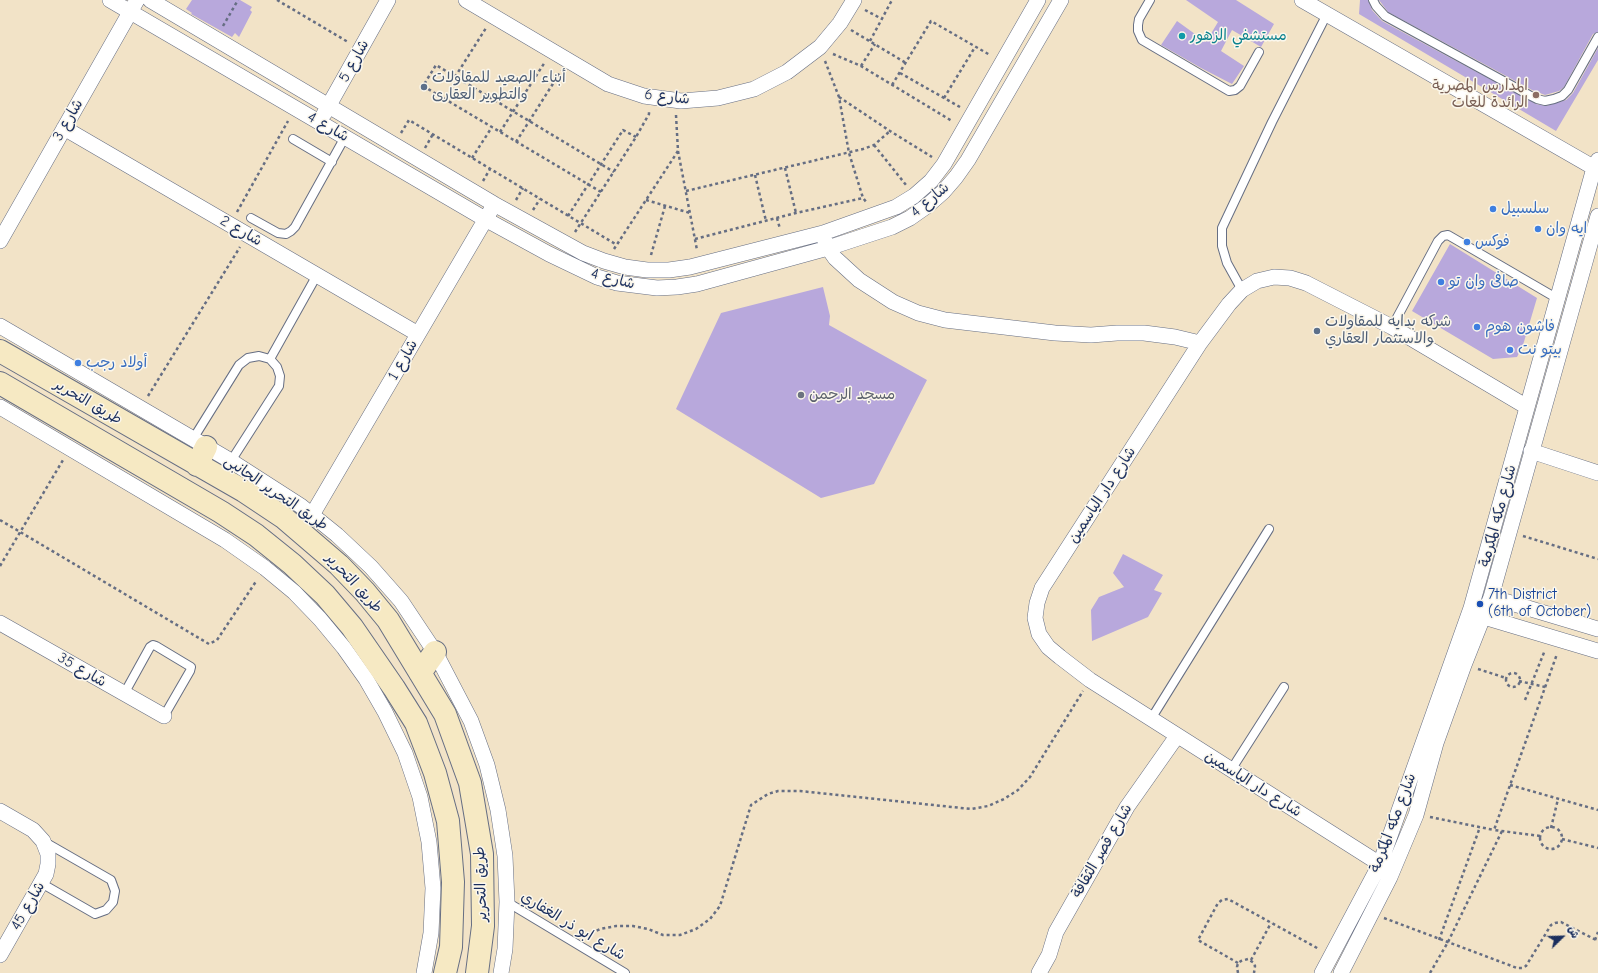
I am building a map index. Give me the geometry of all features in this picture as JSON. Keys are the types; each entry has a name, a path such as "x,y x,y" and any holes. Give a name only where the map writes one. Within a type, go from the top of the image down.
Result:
{"street":[{"name":"شارع 4","path":"110,0 133,6 295,108 549,254 597,277 616,283 637,286 664,287 697,284 828,248 892,227 916,214 943,192 968,160 1060,0"},
{"name":"شارع 4","path":"150,0 494,204 583,253 625,267 647,270 668,270 690,267 823,233 896,207 914,196 931,181 944,164 1038,0"},
{"name":"شارع 5","path":"320,122 388,0"},
{"name":"شارع 6","path":"466,0 608,84 644,96 681,101 718,98 754,89 787,72 820,47 840,23 852,2"},
{"path":"1302,0 1597,166"},
{"name":"شارع 3","path":"0,240 133,6"},
{"name":"شارع 2","path":"64,128 418,334"},
{"name":"شارع مكه المكرمة","path":"1322,973 1380,864 1471,608 1597,166"},
{"name":"شارع 1","path":"312,515 494,204"},
{"name":"شارع مكه المكرمة","path":"1341,973 1390,877 1416,815 1436,743 1464,665 1484,617 1598,216"},
{"path":"823,233 828,248 846,269 859,280 893,302 918,313 938,318 1054,333 1091,336 1117,333 1144,333 1175,337 1200,343"},
{"name":"شارع دار الياسمين","path":"1380,864 1090,680 1048,647 1039,634 1036,618 1036,603 1042,588 1200,343 1229,304 1242,290 1257,281 1274,278 1290,278 1306,284 1392,327 1527,408"},
{"name":"طريق التحرير الجانبى","path":"0,326 140,408 199,450 232,461 312,515 337,535 371,566 401,602 435,652 471,721 486,765 498,810 505,856 507,902 505,949 501,973"},
{"name":"طريق التحرير","path":"0,351 199,450 244,491 283,517 339,565 365,592 388,620 445,714 470,783 482,854 483,926 477,973"},
{"name":"طريق التحرير","path":"0,384 221,512 256,536 292,564 325,595 352,627 416,723 435,773 445,808 448,821 453,882 450,947 445,973"},
{"path":"0,407 225,540 265,568 310,608 344,648 366,679 385,712 405,753 420,797 430,849 433,888 431,934 424,973"},
{"path":"1531,451 1598,473"},
{"path":"1491,596 1598,629"},
{"path":"1484,617 1598,651"},
{"name":"شارع 35","path":"1,626 164,716"},
{"path":"420,673 435,652"},
{"name":"شارع قصر الثقافة","path":"1039,973 1049,955 1056,932 1127,806 1177,736"},
{"path":"0,811 33,830 46,847"},
{"name":"شارع 45","path":"0,955 46,874 48,864 46,847"}],"lane":[{"path":"1150,0 1139,19 1138,31 1142,40 1229,91 1240,86 1259,52"},
{"path":"1374,0 1376,6 1385,16 1537,99 1554,99 1562,96 1568,90 1598,37"},
{"path":"1242,290 1227,263 1222,246 1222,228 1272,122 1327,14"},
{"path":"251,218 278,233 286,234 295,228 345,137"},
{"path":"293,139 332,162"},
{"path":"1392,327 1438,241 1443,236 1448,235 1558,299"},
{"path":"270,359 317,275"},
{"path":"199,450 239,365 248,358 259,356 270,359 277,366 280,376 279,386 232,461"},
{"path":"1151,719 1269,529"},
{"path":"124,694 150,647 153,645 156,646 191,667 164,716"},
{"path":"1231,770 1284,687"},
{"path":"41,883 95,914 106,910 113,902 115,891 111,880 46,847"},
{"name":"شارع ابو ذر الغفاري","path":"507,902 625,973"}],"path":[{"path":"216,39 238,0"},
{"path":"278,0 361,49"},
{"path":"870,41 892,0"},
{"path":"852,2 882,19"},
{"path":"455,77 493,16"},
{"path":"892,85 931,21 1002,63"},
{"path":"840,23 906,63"},
{"path":"861,66 875,44"},
{"path":"820,47 861,66 964,129"},
{"path":"820,47 839,97 849,153 863,198 875,215"},
{"path":"944,98 975,47"},
{"path":"500,132 552,50"},
{"path":"516,142 568,60"},
{"path":"601,192 423,86 436,65 614,172"},
{"path":"900,72 973,114"},
{"path":"568,244 649,114 648,102 644,96"},
{"path":"839,97 890,131 944,164"},
{"path":"681,101 675,116 678,151 697,250 696,256 690,267"},
{"path":"230,224 295,108"},
{"path":"394,145 409,120 617,245"},
{"path":"472,158 492,127"},
{"path":"568,216 623,130 636,137"},
{"path":"686,191 863,149 874,145 890,131"},
{"path":"874,145 914,196"},
{"path":"604,261 617,245 678,151"},
{"path":"785,168 796,213"},
{"path":"755,175 766,221"},
{"path":"695,239 796,213 863,198"},
{"path":"646,200 690,213"},
{"path":"647,270 666,206"},
{"path":"140,408 247,234"},
{"path":"0,566 70,448"},
{"path":"0,520 209,644 217,640 265,568"},
{"path":"1509,532 1598,559"},
{"path":"1525,700 1531,684 1556,638"},
{"path":"1494,830 1545,687 1556,638"},
{"path":"1464,665 1506,678"},
{"path":"1506,678 1511,673 1514,673 1517,675 1519,681"},
{"path":"1506,678 1507,683 1511,686 1516,685 1519,681"},
{"path":"572,941 600,929 616,926 633,926 648,929 663,935 680,935 696,929 710,919 720,906 751,805 768,794 778,791 800,791 971,809 988,806 1004,799 1018,790 1030,777 1090,680"},
{"path":"1519,681 1545,687"},
{"path":"1510,785 1598,810"},
{"path":"1551,828 1558,799"},
{"path":"1416,815 1494,830 1540,836"},
{"path":"1439,940 1480,827"},
{"path":"1551,828 1560,832 1562,839 1559,846 1550,849 1542,845 1540,836 1542,831 1551,828"},
{"path":"1430,973 1448,942 1502,831"},
{"path":"1562,839 1598,848"},
{"path":"1238,963 1198,940 1218,903 1222,900 1228,899 1331,956"},
{"path":"1372,914 1517,968 1526,966 1551,924 1560,922 1597,941 1598,932"},
{"path":"1251,960 1271,922"},
{"path":"1238,973 1238,963 1244,959 1251,960 1255,966 1254,973"}],"building":[{"path":"192,0 240,0 252,7 250,10 252,12 239,37 235,33 232,37 191,14 192,13 186,9"},
{"name":"مستشفي الزهور","path":"1186,0 1236,0 1274,24 1261,47 1232,30 1221,51 1244,66 1232,84 1161,45 1177,21 1206,42 1218,22"},
{"path":"1360,0 1368,0 1372,10 1382,21 1536,104 1546,106 1566,100 1573,93 1598,48 1598,60 1556,131 1359,14"},
{"name":"المدارس المصرية الرائدة للغات","path":"1379,0 1598,0 1598,32 1593,34 1564,87 1559,91 1545,95 1532,90 1388,12"},
{"path":"1450,244 1537,298 1523,345 1517,357 1493,359 1412,311"},
{"name":"مسجد الرحمن","path":"823,287 830,316 829,325 927,380 874,484 821,498 676,409 721,313"},
{"path":"1123,554 1163,575 1154,590 1162,593 1148,617 1092,641 1091,610 1099,597 1124,587 1113,573"}],"place":[{"name":"مستشفي الزهور","path":"1182,36"},
{"name":"أبناء الصعيد للمقاولات والتطوير العقارى","path":"424,87"},
{"name":"المدارس المصرية الرائدة للغات","path":"1536,95"},
{"name":"سلسبيل","path":"1493,209"},
{"name":"ايه وان","path":"1538,229"},
{"name":"فوكس","path":"1467,242"},
{"name":"صافى وان تو","path":"1441,282"},
{"name":"فاشون هوم","path":"1477,327"},
{"name":"شركه بدايه للمقاولات والاستثمار العقاري","path":"1317,331"},
{"name":"بيتو نت","path":"1510,350"},
{"name":"أولاد رجب","path":"78,363"},
{"name":"مسجد الرحمن","path":"801,395"},
{"name":"7th District (6th of October)","path":"1480,604"}]}
